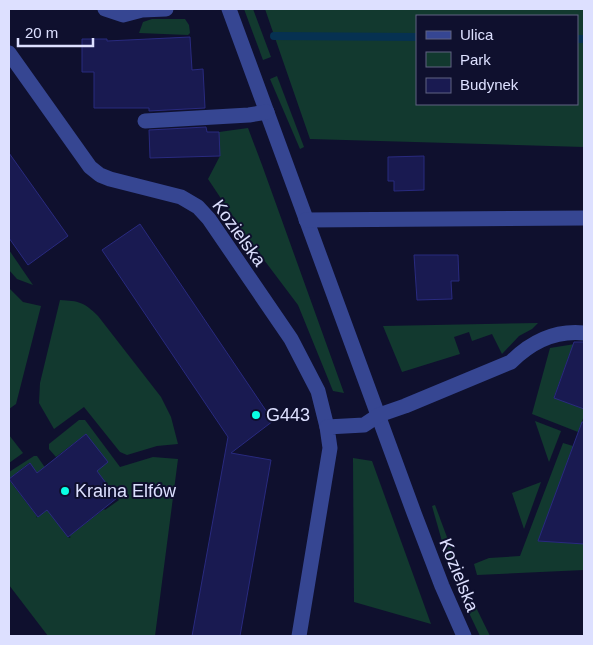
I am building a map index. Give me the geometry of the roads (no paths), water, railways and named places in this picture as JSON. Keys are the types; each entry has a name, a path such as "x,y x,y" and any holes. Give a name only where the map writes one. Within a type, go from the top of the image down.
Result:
{"street":[{"path":"105,9 122,15 142,10 166,9"},
{"name":"Kozielska","path":"229,9 421,532 464,636"},
{"name":"Kozielska","path":"9,53 90,167 100,175 110,179 181,197 198,208 209,220 290,339 318,391 330,448 299,636"},
{"path":"145,121 249,115 267,112"},
{"path":"306,220 584,218"},
{"path":"326,427 364,425 379,416 511,362 523,350 550,336 584,334"}],"waterway":[{"path":"274,36 416,37"},
{"path":"578,39 584,39"}],"place":[{"name":"G443","path":"256,415"},
{"name":"Kraina Elfów","path":"65,491"}]}
